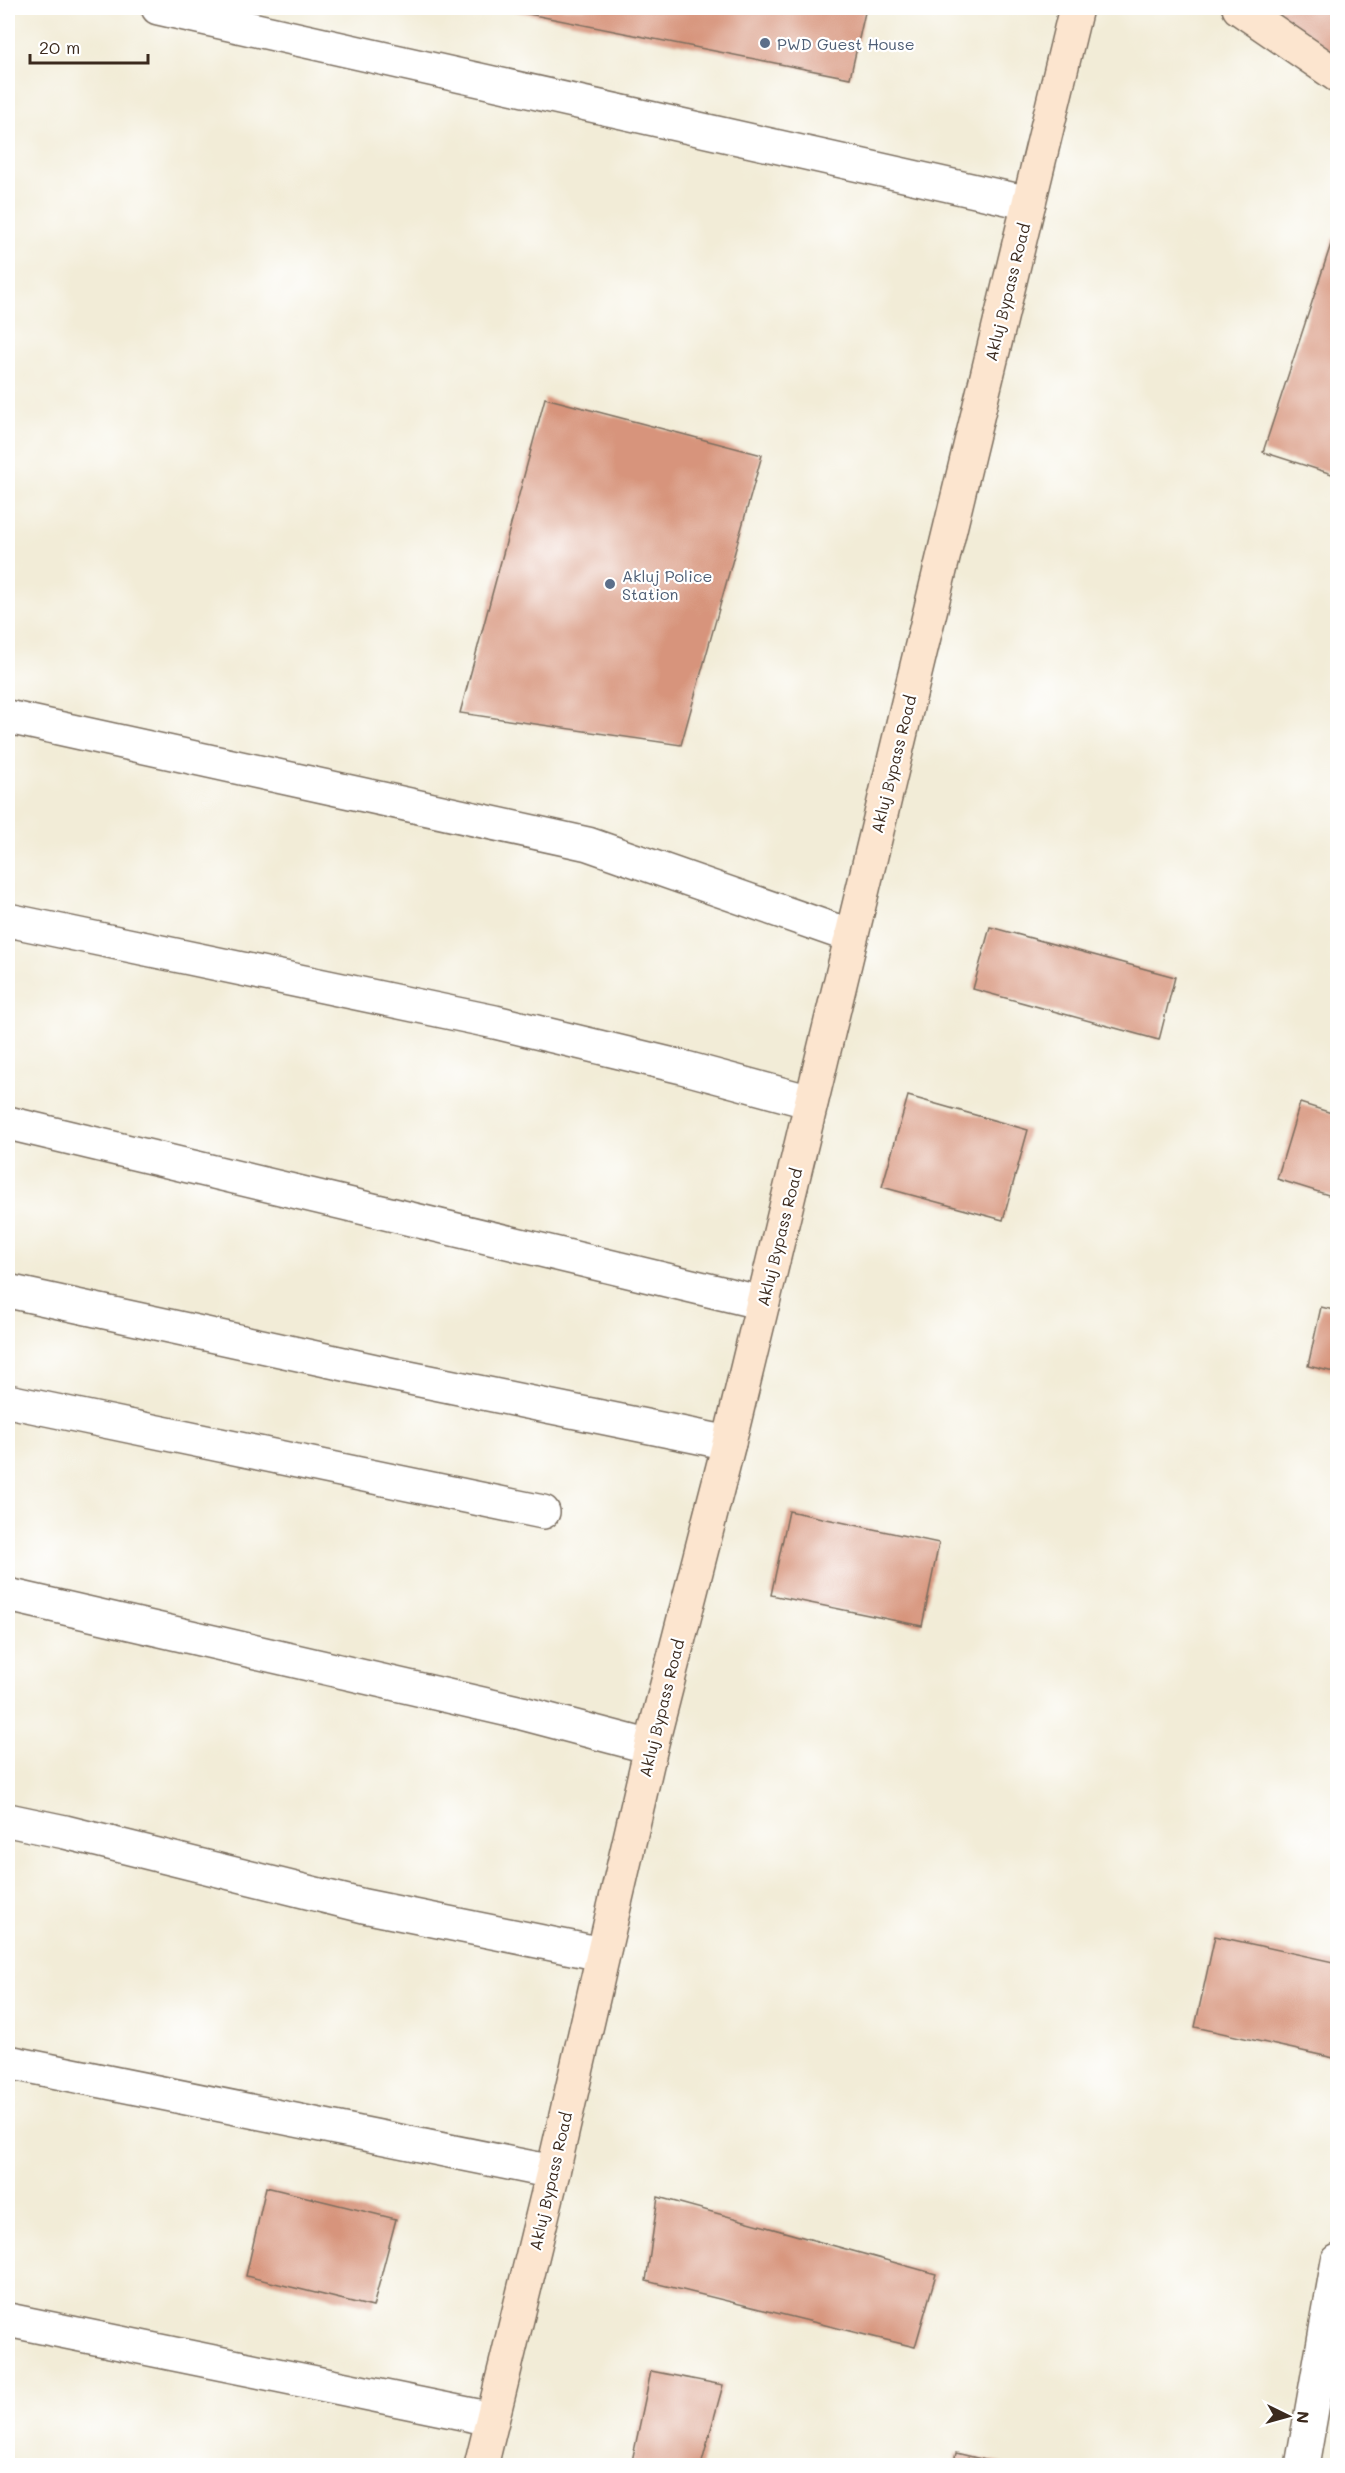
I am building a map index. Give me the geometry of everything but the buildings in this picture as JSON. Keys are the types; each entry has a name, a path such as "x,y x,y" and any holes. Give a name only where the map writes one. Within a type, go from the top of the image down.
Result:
{"main road":[{"name":"Akluj Bypass Road","path":"482,2466 651,1748 729,1443 1076,8"},
{"path":"1239,8 1338,76"}],"street":[{"path":"158,8 1029,203"},
{"path":"8,717 588,844 851,936"},
{"path":"8,920 495,1022 811,1102"},
{"path":"8,1123 763,1303"},
{"path":"8,1291 390,1374 729,1443"},
{"path":"8,1401 543,1512"},
{"path":"8,1595 522,1713 651,1748"},
{"path":"8,1820 364,1906 602,1954"},
{"path":"8,2062 553,2172"},
{"path":"1302,2466 1338,2261"},
{"path":"8,2320 492,2419"}],"place":[{"name":"PWD Guest House","path":"765,43"},
{"name":"Akluj Police Station","path":"610,584"}]}
